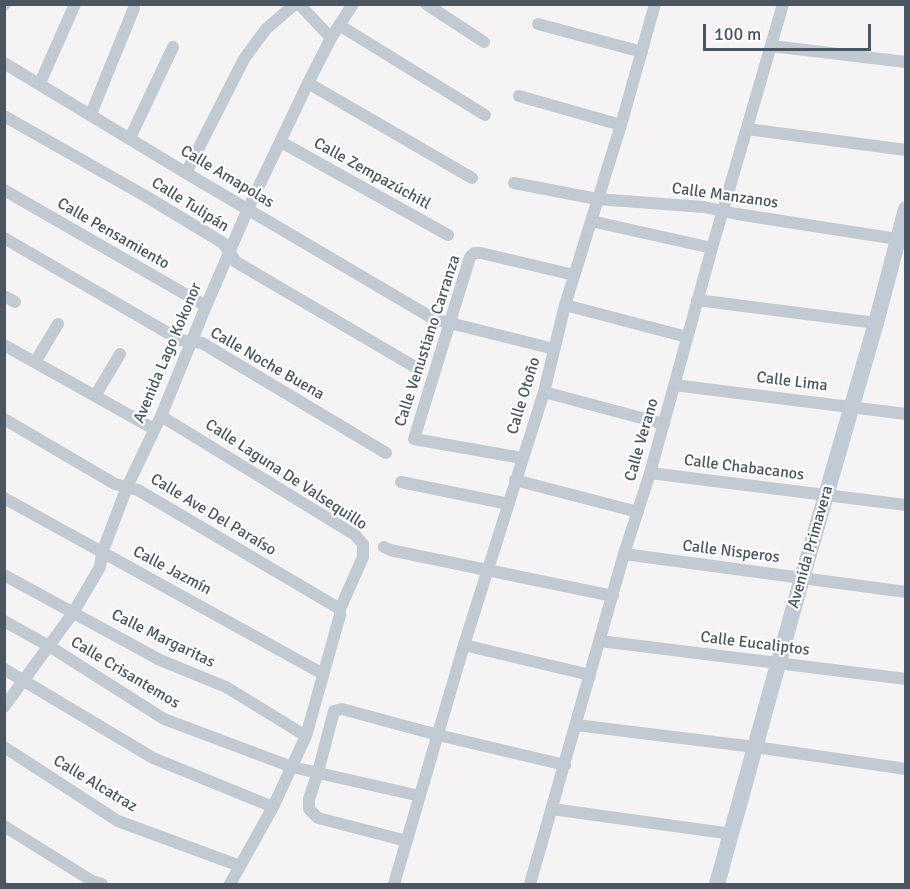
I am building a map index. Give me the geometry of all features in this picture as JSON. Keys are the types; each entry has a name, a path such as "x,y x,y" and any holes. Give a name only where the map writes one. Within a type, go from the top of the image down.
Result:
{"street":[{"path":"40,83 75,4"},
{"path":"186,173 244,59 266,29 295,4"},
{"path":"299,4 331,38"},
{"name":"Avenida Lago Kokonor","path":"4,707 73,612 100,567 102,553 128,487 161,416 248,209 331,38 353,4"},
{"path":"426,4 484,42"},
{"name":"Calle Otoño","path":"394,885 464,645 544,392 565,305 621,125 655,4"},
{"name":"Calle Verano","path":"530,885 771,46 778,5"},
{"path":"91,114 134,8"},
{"path":"538,24 642,52"},
{"path":"339,25 485,115"},
{"path":"771,46 906,62"},
{"path":"130,138 173,47"},
{"name":"Calle Amapolas","path":"4,63 186,173 443,322 555,349"},
{"path":"308,83 472,178"},
{"path":"519,96 621,125"},
{"name":"Calle Tulipán","path":"4,116 223,243 236,262 415,367"},
{"path":"747,129 906,150"},
{"name":"Calle Zempazúchitl","path":"281,142 448,235"},
{"name":"Calle Manzanos","path":"513,183 597,199 704,207 899,250"},
{"name":"Calle Pensamiento","path":"4,190 206,306"},
{"name":"Avenida Primavera","path":"717,885 850,406 899,250 905,211"},
{"path":"591,221 712,248"},
{"name":"Calle Noche Buena","path":"4,238 180,340 202,343 386,453"},
{"name":"Calle Venustiano Carranza","path":"522,458 414,439 443,322 470,257 474,253 574,275"},
{"path":"698,300 876,323"},
{"path":"565,305 687,337"},
{"path":"34,362 58,324"},
{"path":"4,345 154,429"},
{"path":"95,396 120,354"},
{"name":"Calle Lima","path":"674,385 906,414"},
{"path":"544,392 664,424"},
{"name":"Calle Laguna De Valsequillo","path":"161,416 355,535 363,544 363,556 340,609 306,736 306,770"},
{"name":"Calle Ave Del Paraíso","path":"4,419 116,484 138,490 340,609"},
{"name":"Calle Chabacanos","path":"650,473 906,505"},
{"path":"515,480 638,512"},
{"path":"401,482 508,504"},
{"name":"Calle Jazmín","path":"4,498 323,674"},
{"path":"384,547 613,596"},
{"name":"Calle Nisperos","path":"624,554 906,592"},
{"name":"Calle Margaritas","path":"4,574 160,660 226,687 306,736"},
{"name":"Calle Crisantemos","path":"4,621 49,646 164,719 306,770 420,796"},
{"name":"Calle Eucaliptos","path":"600,641 906,679"},
{"path":"464,645 590,675"},
{"path":"4,669 153,758 273,807"},
{"path":"230,885 273,807 306,770 334,711 342,709 438,735 565,765"},
{"path":"576,725 755,747 906,769"},
{"name":"Calle Alcatraz","path":"4,747 118,821 240,866"},
{"path":"306,770 309,809 318,818 407,841"},
{"path":"552,809 732,834"},
{"path":"4,826 102,885"}]}
